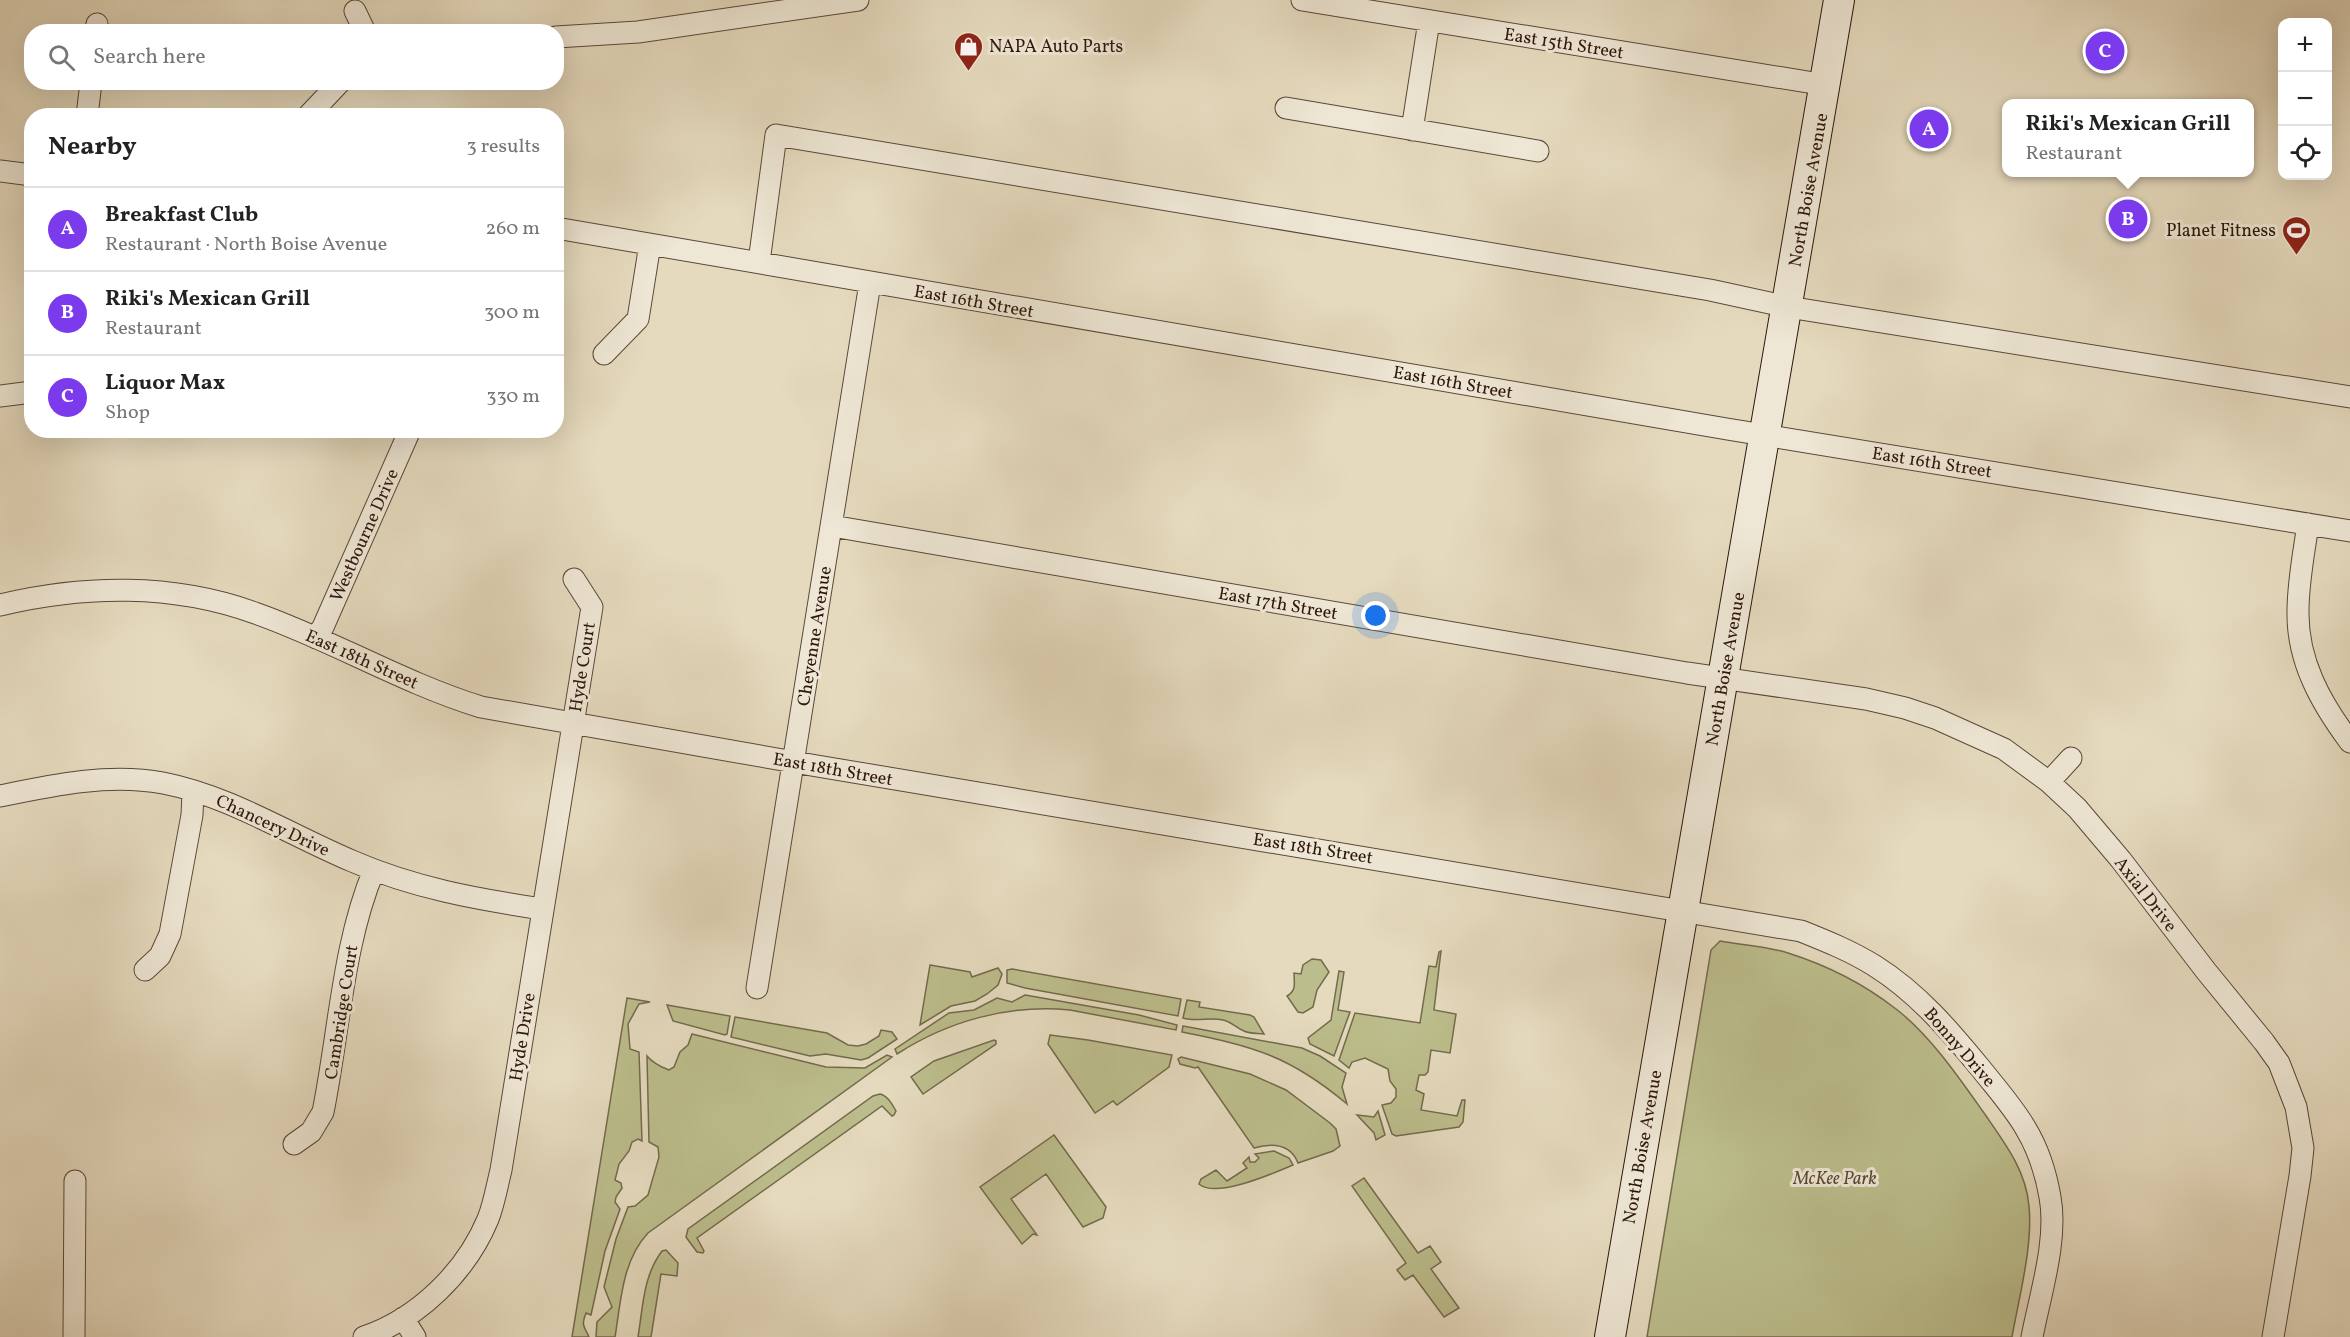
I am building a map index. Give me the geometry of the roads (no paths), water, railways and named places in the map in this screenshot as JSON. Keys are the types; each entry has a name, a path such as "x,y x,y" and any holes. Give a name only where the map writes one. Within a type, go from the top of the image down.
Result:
{"street":[{"path":"564,37 638,32 858,0"},
{"name":"East 15th Street","path":"1302,0 1826,85"},
{"name":"North Boise Avenue","path":"1610,1337 1839,0"},
{"path":"355,11 361,24"},
{"path":"1412,130 1429,21"},
{"path":"88,108 90,90"},
{"path":"316,108 333,90"},
{"path":"1286,108 1538,151"},
{"path":"759,262 776,135 1710,290 1788,307 2350,398"},
{"path":"0,171 24,174"},
{"name":"East 16th Street","path":"564,229 1766,435 2350,531"},
{"path":"604,354 638,319 650,244"},
{"name":"Cheyenne Avenue","path":"757,988 870,283"},
{"path":"0,396 24,393"},
{"name":"Westbourne Drive","path":"316,638 324,627 407,438"},
{"path":"2308,524 2298,612 2301,646 2309,675 2327,711 2350,742"},
{"name":"East 17th Street","path":"832,526 1724,679"},
{"name":"Hyde Court","path":"573,724 592,607 574,579"},
{"name":"East 18th Street","path":"0,605 48,594 93,590 170,593 212,600 255,612 441,695 481,707 794,762 1683,910"},
{"name":"Axial Drive","path":"1724,679 1866,699 1905,708 1971,733 2004,749 2049,782 2076,808 2121,860 2264,1042 2279,1063 2288,1085 2298,1118 2302,1148 2300,1176 2273,1337"},
{"name":"Hyde Drive","path":"363,1337 403,1318 426,1302 462,1265 490,1213 501,1170 573,724"},
{"path":"2049,782 2071,759"},
{"name":"Chancery Drive","path":"0,796 50,785 101,779 161,783 219,799 374,870 450,894 542,909"},
{"path":"145,970 160,956 171,934 192,815 193,790"},
{"name":"Cambridge Court","path":"294,1144 311,1132 323,1112 353,935 364,892 374,870"},
{"name":"Bonny Drive","path":"1683,910 1801,931 1827,941 1876,967 1910,993 1944,1024 2026,1128 2037,1151 2050,1198 2052,1222 2050,1246 2032,1337"},
{"path":"74,1337 75,1181"},
{"path":"403,1318 415,1337"}],"place":[{"name":"Liquor Max","path":"2105,51"},
{"name":"NAPA Auto Parts","path":"968,72"},
{"name":"Breakfast Club","path":"1929,129"},
{"name":"Riki's Mexican Grill","path":"2128,219"},
{"name":"Planet Fitness","path":"2297,256"}],"park label":[{"name":"McKee Park","path":"1835,1178"}]}
